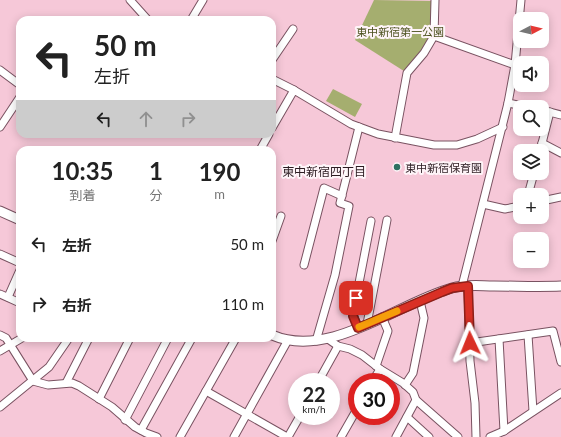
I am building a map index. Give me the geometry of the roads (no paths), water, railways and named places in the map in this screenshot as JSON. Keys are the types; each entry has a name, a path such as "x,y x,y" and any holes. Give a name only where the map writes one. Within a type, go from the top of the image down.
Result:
{"street":[{"path":"130,0 144,16"},
{"path":"193,16 203,0"},
{"path":"395,138 407,73 424,53 434,36 435,0"},
{"path":"516,56 521,0"},
{"path":"276,54 293,29"},
{"path":"434,36 513,64"},
{"path":"0,70 16,82"},
{"path":"476,437 476,403 470,361 465,286 483,204 503,127 513,76"},
{"path":"276,81 352,124 378,134 395,138 434,145 457,145 476,139 503,127"},
{"path":"276,121 294,90"},
{"path":"0,127 16,102"},
{"path":"508,103 513,104"},
{"path":"560,114 550,112 542,143 561,153"},
{"path":"316,341 335,275 349,206 340,203 359,127"},
{"path":"304,265 324,188 342,196"},
{"path":"549,200 561,197"},
{"path":"483,204 505,209 513,207"},
{"path":"0,211 16,218"},
{"path":"276,230 281,216"},
{"path":"367,324 387,220"},
{"path":"358,328 353,314 371,221"},
{"path":"0,254 16,261"},
{"path":"8,298 16,279"},
{"path":"276,336 303,342 328,339 358,328 452,288 465,286 561,286"},
{"path":"0,294 16,301"},
{"path":"405,385 413,373 424,318 420,301"},
{"path":"376,373 388,331 382,317"},
{"path":"470,343 553,331 561,362"},
{"path":"528,335 533,411"},
{"path":"0,336 6,338 33,381 48,385 72,383 79,386 112,407 125,420 141,430 157,437"},
{"path":"328,339 338,346 350,349 362,355 405,385 413,392 416,400 458,437"},
{"path":"498,339 504,431"},
{"path":"234,437 288,340"},
{"path":"0,350 16,342"},
{"path":"0,407 49,367 66,342"},
{"path":"66,384 87,342"},
{"path":"99,399 128,342"},
{"path":"125,420 166,342"},
{"path":"141,430 190,342"},
{"path":"180,437 234,342"},
{"path":"323,373 338,346"},
{"path":"206,391 288,437 295,425"},
{"path":"490,437 504,431 561,393"},
{"path":"396,437 416,400"},
{"path":"407,417 428,437"},
{"path":"341,437 348,425"}],"place":[{"name":"東中新宿保育園","path":"397,167"}],"district":[{"name":"東中新宿四丁目","path":"324,171"}],"park label":[{"name":"東中新宿第一公園","path":"400,31"}]}
